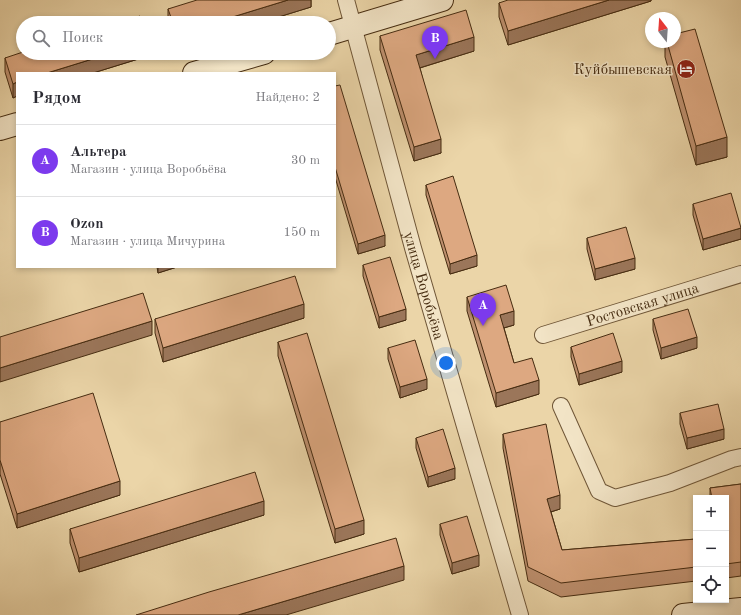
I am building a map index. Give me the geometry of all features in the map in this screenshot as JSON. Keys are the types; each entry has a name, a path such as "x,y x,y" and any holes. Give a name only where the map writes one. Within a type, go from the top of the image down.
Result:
{"street":[{"name":"улица Воробьёва","path":"346,0 413,248 520,615"},
{"path":"336,32 442,0"},
{"path":"198,72 240,60"},
{"path":"0,129 16,124"},
{"name":"Ростовская улица","path":"543,335 741,274"},
{"path":"561,406 599,490 615,498 670,483 732,459 741,457"},
{"path":"683,615 741,609"}],"building":[{"path":"197,0 288,0 236,16 170,16 168,9"},
{"path":"508,0 609,0 508,31 499,3"},
{"path":"466,10 474,37 416,55 441,139 414,147 380,36"},
{"path":"695,29 727,137 696,146 669,48 681,48 681,32"},
{"path":"16,54 16,60 89,60 50,72 16,72 16,82 13,84 5,58"},
{"path":"340,85 385,235 358,244 336,170 336,86"},
{"path":"453,176 477,255 450,264 426,185"},
{"path":"731,193 741,228 703,239 693,204"},
{"path":"626,227 635,258 595,269 587,238"},
{"path":"390,257 406,309 379,317 363,265"},
{"path":"295,276 304,304 163,348 155,319"},
{"path":"506,285 514,311 500,315 514,363 532,358 539,380 496,393 467,297"},
{"path":"143,293 152,321 0,368 0,337"},
{"path":"688,309 697,337 661,348 653,319"},
{"path":"307,333 364,520 335,529 278,342"},
{"path":"613,333 622,361 579,374 571,347"},
{"path":"415,340 427,379 400,387 388,348"},
{"path":"93,393 120,481 17,514 0,460 0,422"},
{"path":"718,404 724,429 687,438 680,413"},
{"path":"546,424 560,495 547,499 562,550 693,539 693,567 561,583 528,567 503,434"},
{"path":"443,429 455,468 428,477 416,438"},
{"path":"255,472 264,501 79,558 70,529"},
{"path":"741,484 741,562 729,564 729,495 711,495 710,488"},
{"path":"467,516 479,555 452,563 440,524"},
{"path":"396,538 404,566 238,615 136,615 209,592"}],"place":[{"name":"Ozon","path":"435,59"},
{"name":"Куйбышевская","path":"686,69"},
{"name":"Альтера","path":"483,326"}]}
